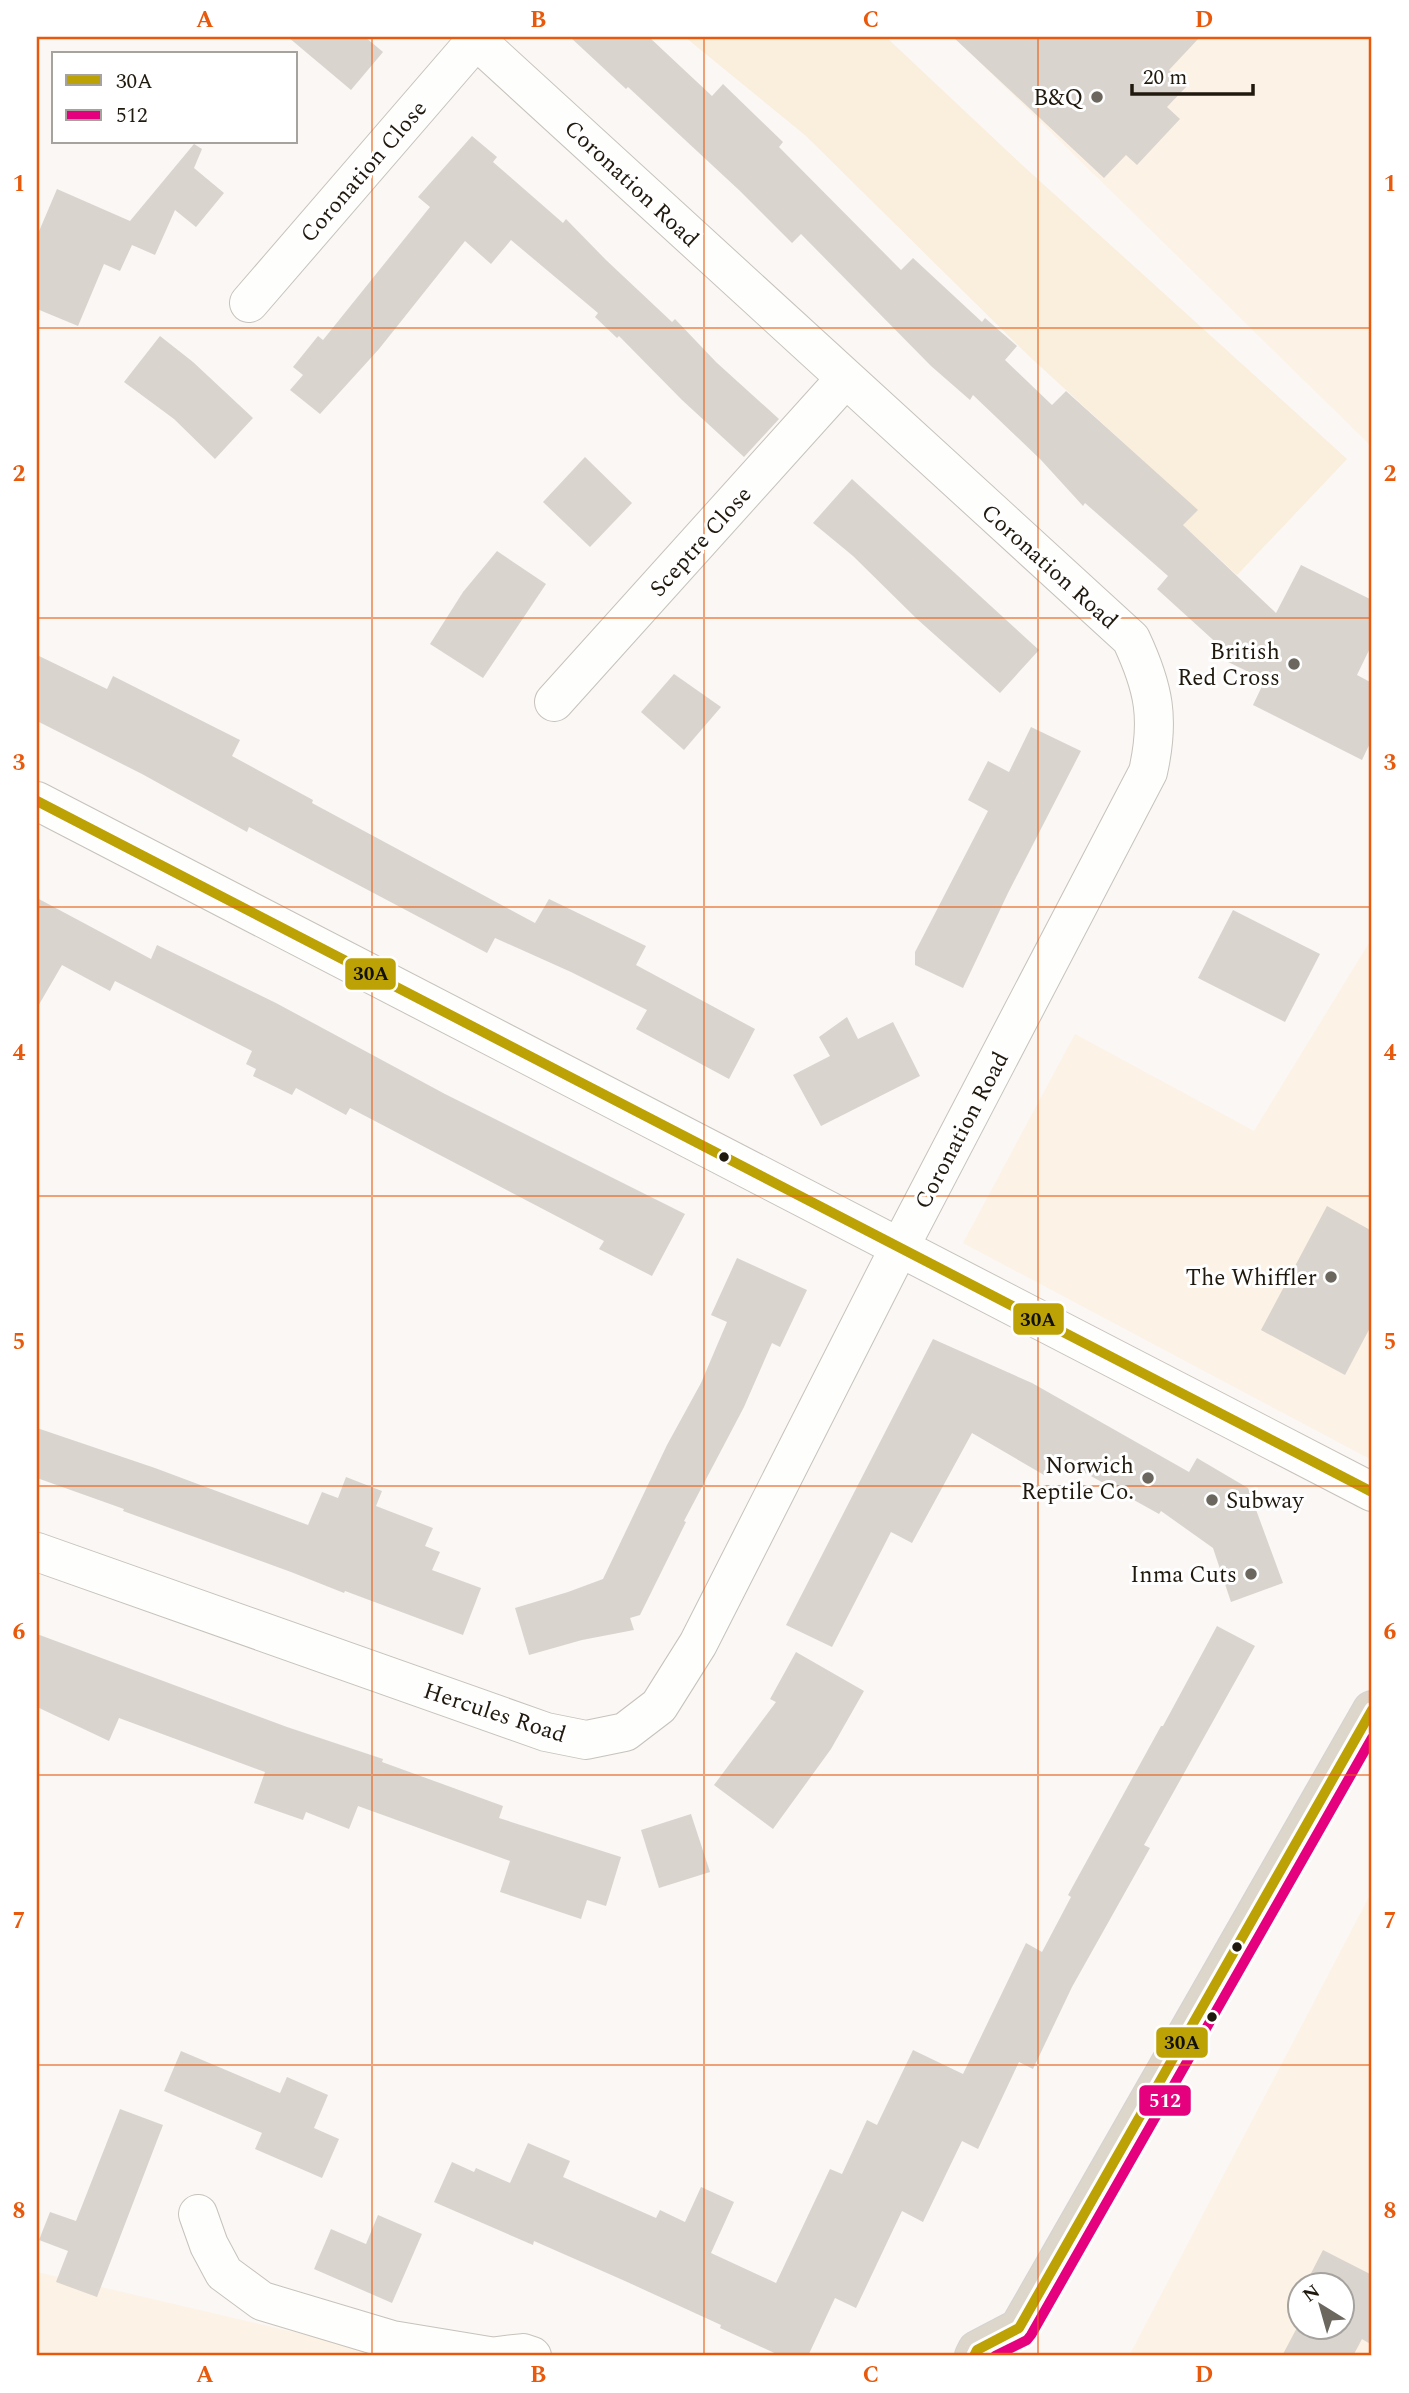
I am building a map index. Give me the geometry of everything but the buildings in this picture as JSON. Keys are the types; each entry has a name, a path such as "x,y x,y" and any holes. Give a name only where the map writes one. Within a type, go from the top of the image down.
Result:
{"highway":[{"path":"974,2356 977,2350 1023,2342 1372,1710"}],"street":[{"name":"Coronation Close","path":"249,303 474,38"},
{"name":"Coronation Road","path":"474,38 1131,639 1145,670 1154,706 1155,742 1148,772 900,1248"},
{"name":"Sceptre Close","path":"555,702 845,379"},
{"path":"37,801 1372,1492"},
{"name":"Hercules Road","path":"37,1552 546,1732 586,1740 625,1732 660,1706 698,1644 900,1248"},
{"path":"198,2214 209,2245 224,2273 262,2301 392,2340 489,2356"},
{"path":"497,2356 523,2353 532,2356"}],"shaded area":[{"path":"685,37 886,37 1022,165 1347,459 1237,575 1183,525 1197,510 1029,356 805,135"},
{"path":"954,37 1372,37 1372,447"},
{"path":"1372,938 1372,1460 963,1243 1075,1034 1254,1131"},
{"path":"1372,1891 1372,2356 1129,2356"},
{"path":"37,2272 366,2349 398,2356 37,2356"}],"transit line":[{"name":"30A","path":"37,801 1372,1492"},
{"name":"30A","path":"974,2356 977,2350 1019,2328 1372,1710"},
{"name":"512","path":"995,2356 1027,2340 1031,2335 1372,1738"}],"place":[{"name":"B&Q","path":"1097,97"},
{"name":"British Red Cross","path":"1294,664"},
{"name":"The Whiffler","path":"1331,1277"},
{"name":"Norwich Reptile Co.","path":"1148,1478"},
{"name":"Subway","path":"1212,1500"},
{"name":"Inma Cuts","path":"1251,1574"}]}
